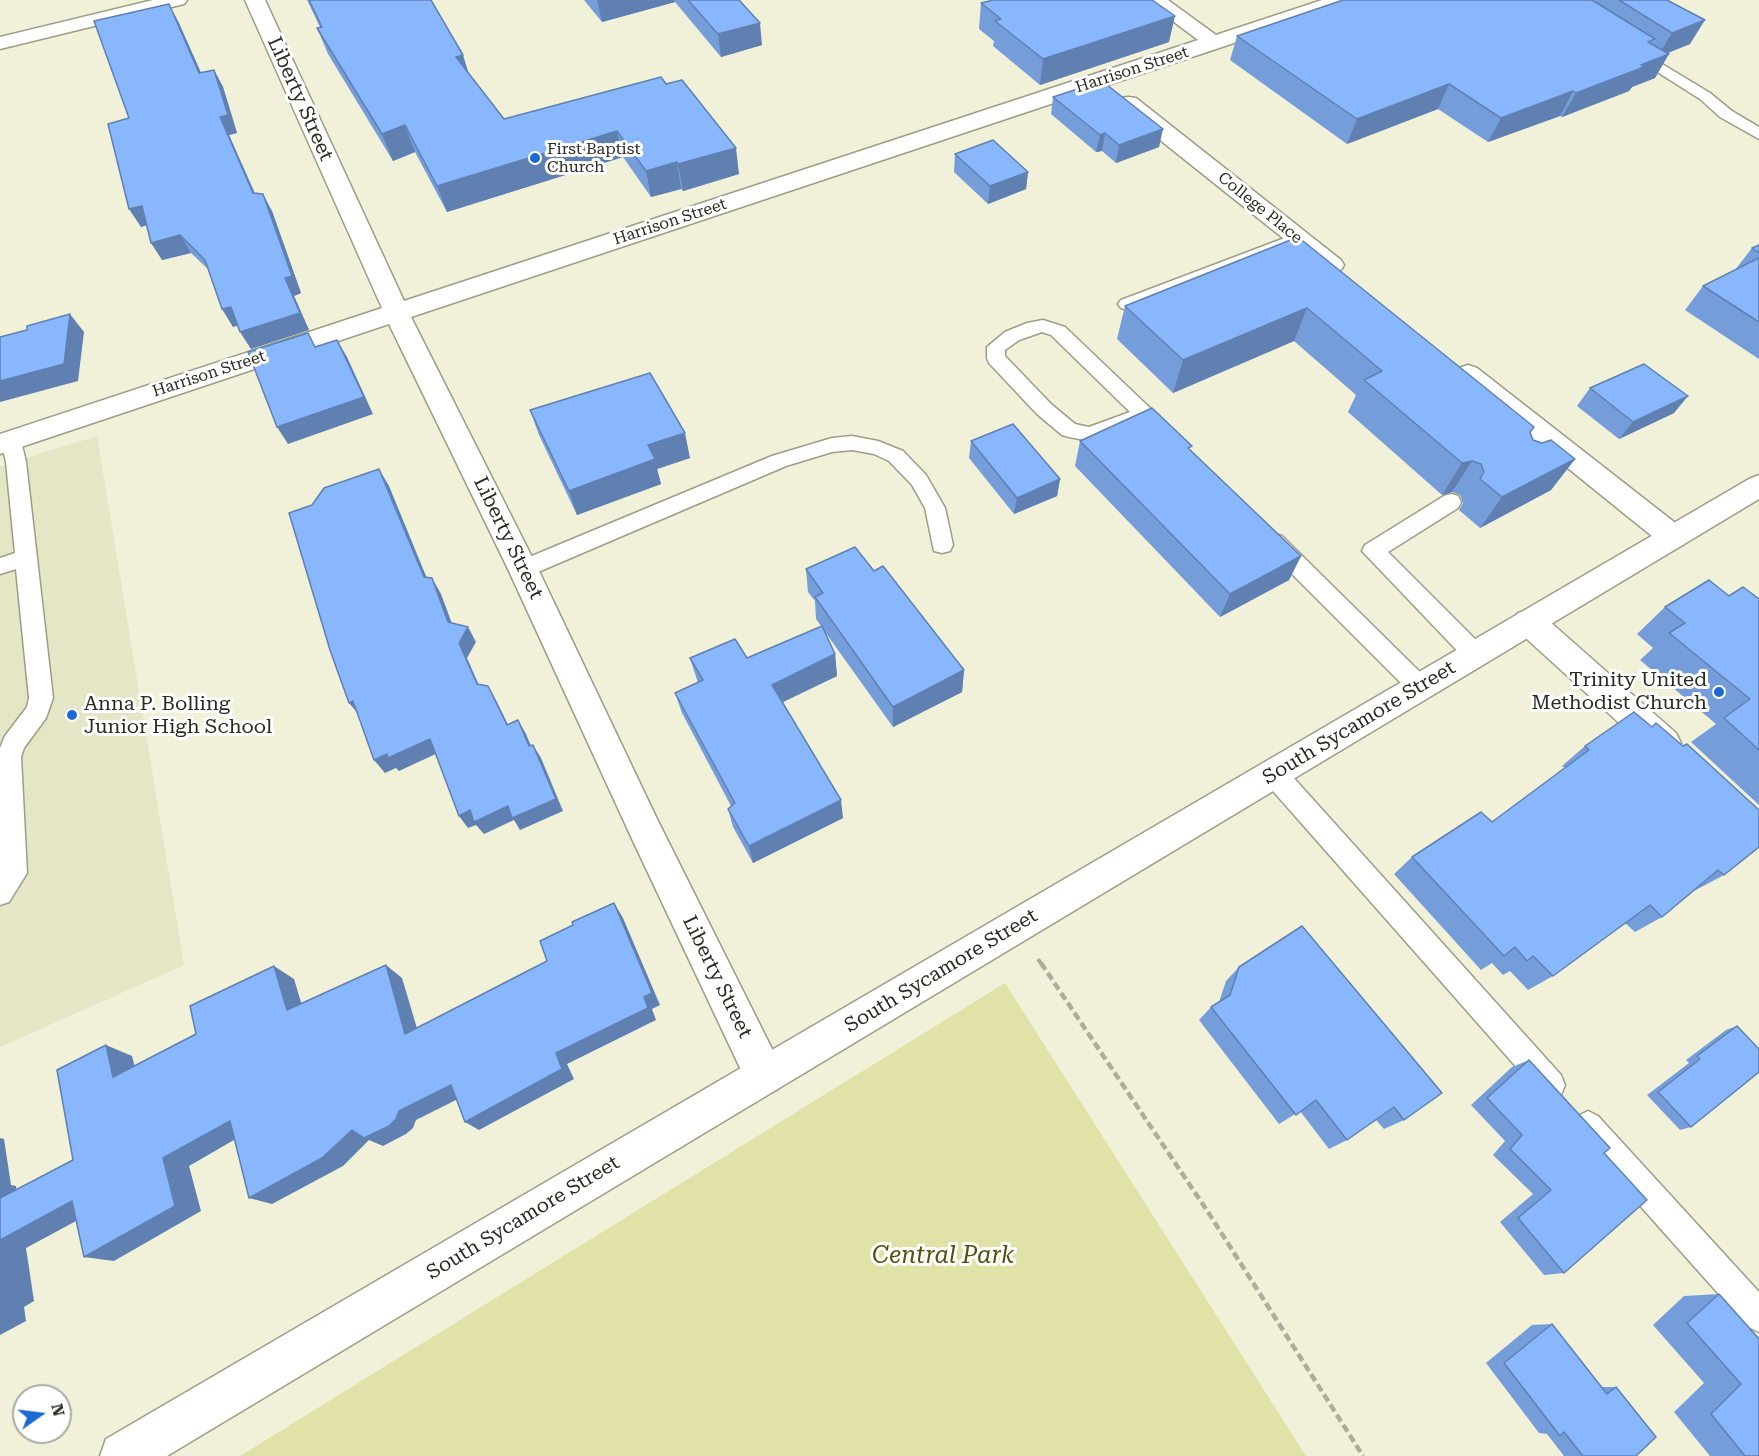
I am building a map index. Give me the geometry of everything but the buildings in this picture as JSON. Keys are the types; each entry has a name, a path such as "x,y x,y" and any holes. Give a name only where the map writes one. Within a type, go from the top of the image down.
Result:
{"street":[{"path":"0,43 177,0"},
{"name":"Liberty Street","path":"255,0 396,312 524,569 645,830 764,1075"},
{"path":"1155,0 1215,43"},
{"name":"Harrison Street","path":"5,442 1341,0"},
{"name":"College Place","path":"1100,80 1353,282"},
{"path":"1446,356 1547,449 1673,537"},
{"name":"South Sycamore Street","path":"123,1456 1759,486"},
{"path":"1529,622 1684,761"}],"lane":[{"path":"1618,40 1759,134"},
{"path":"1127,304 1298,238"},
{"path":"1144,413 1090,434 1069,430 1044,409 996,358 996,347 1012,336 1034,327 1043,326 1058,331 1144,413 1177,446"},
{"path":"0,893 14,873 9,757 14,743 38,711 41,698 16,462 5,442"},
{"path":"524,569 779,461 832,444 852,443 878,448 896,456 919,480 935,508 942,545"},
{"path":"1451,502 1373,551 1475,654"},
{"path":"1261,529 1420,687"},
{"path":"0,566 26,558"},
{"path":"1274,774 1759,1316"}],"path":[{"path":"1016,926 1208,1212 1363,1456"}],"shaded area":[{"name":"Anna P. Bolling Junior High School","path":"97,436 184,965 0,1047 0,466"}],"green space":[{"name":"Central Park","path":"1005,983 1306,1456 240,1456"}],"place":[{"name":"First Baptist Church","path":"535,158"},
{"name":"Trinity United Methodist Church","path":"1719,692"},
{"name":"Anna P. Bolling Junior High School","path":"72,715"}]}
